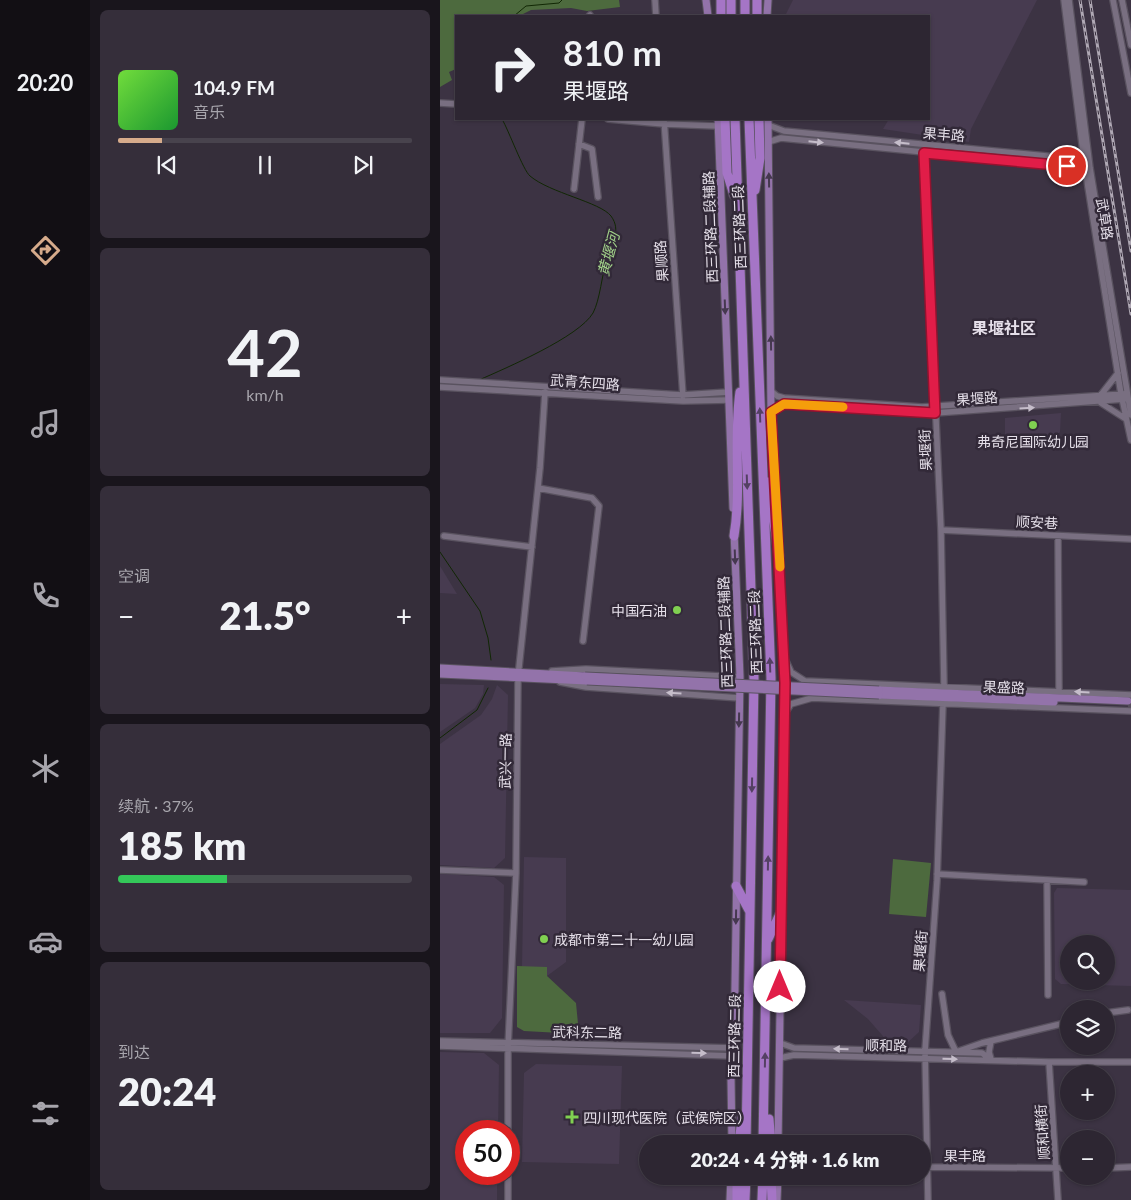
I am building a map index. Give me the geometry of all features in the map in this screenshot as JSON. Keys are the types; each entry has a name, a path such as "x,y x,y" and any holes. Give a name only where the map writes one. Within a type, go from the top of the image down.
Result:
{"highway":[{"path":"721,0 721,15"},
{"path":"731,0 731,15"},
{"path":"744,0 745,15"},
{"path":"757,15 758,0"},
{"path":"725,120 727,173 738,206"},
{"name":"西三环路二段","path":"735,120 754,679 746,1135"},
{"name":"西三环路二段","path":"749,120 771,678 763,1135"},
{"path":"752,207 765,124"},
{"path":"734,536 739,507 737,413 744,372"},
{"path":"761,438 779,556"},
{"path":"736,886 750,912"},
{"path":"767,941 781,912"},
{"path":"740,1135 748,1078"},
{"path":"765,1078 770,1135"},
{"path":"736,1200 737,1185"},
{"path":"745,1200 746,1185"},
{"path":"762,1200 763,1185"},
{"path":"771,1185 772,1200"}],"main road":[{"path":"706,0 708,15"},
{"path":"767,15 768,0"},
{"name":"西三环路二段辅路","path":"718,122 740,677 734,1048 731,1078 732,1135"},
{"path":"765,124 768,142 771,412 784,657 785,713 778,1135"},
{"path":"440,668 519,674 546,680 586,678"},
{"path":"440,674 519,674 542,672 586,678"},
{"name":"果盛路","path":"586,678 1129,703"},
{"path":"730,1200 731,1185"},
{"path":"777,1200 778,1185"}],"street":[{"path":"655,0 656,15"},
{"name":"武草路","path":"1064,0 1087,160"},
{"name":"武草路","path":"1068,0 1087,168 1118,373 1129,417 1131,440"},
{"path":"1113,0 1131,93"},
{"path":"1122,0 1131,45"},
{"path":"440,103 455,104"},
{"path":"574,189 582,120"},
{"path":"636,120 718,122"},
{"name":"果顺路","path":"664,121 683,398"},
{"name":"果丰路","path":"765,124 784,131 1087,160"},
{"name":"果丰路","path":"768,142 781,138 1087,168"},
{"path":"579,144 592,150 598,197"},
{"name":"果堰街","path":"924,153 942,530 944,686"},
{"name":"武草路","path":"1087,168 1124,397"},
{"path":"1118,373 1099,399 1129,417"},
{"name":"武青东四路","path":"440,380 683,398"},
{"name":"武青东四路","path":"440,387 683,398 729,396"},
{"name":"果堰路","path":"771,391 777,396 784,398 935,410"},
{"name":"武兴一路","path":"508,1120 508,1045 516,873 519,674 546,392"},
{"name":"果堰路","path":"771,412 784,404 935,410 1124,397"},
{"path":"538,488 592,498 599,506 583,641"},
{"name":"顺安巷","path":"942,530 1131,540"},
{"path":"444,536 532,548"},
{"path":"1058,536 1059,691"},
{"path":"784,657 791,672 805,681 1059,691 1129,703"},
{"path":"542,672 586,669 740,677"},
{"path":"546,680 586,686 740,698"},
{"path":"967,687 999,697 1018,706"},
{"path":"965,704 999,697 1021,689"},
{"path":"785,713 790,704 812,698 1018,706 1129,703"},
{"name":"果堰街","path":"927,1135 925,1051 937,874 943,703"},
{"path":"440,870 516,873"},
{"path":"937,874 1084,882"},
{"path":"1047,880 1048,996"},
{"path":"942,994 948,1035 956,1052"},
{"path":"1115,1012 1128,1010"},
{"name":"顺和路","path":"956,1052 982,1043 1060,1024"},
{"name":"武科东二路","path":"440,1041 733,1056"},
{"path":"991,1041 989,1052 992,1060"},
{"name":"顺和路","path":"780,1043 794,1048 982,1053"},
{"path":"982,1043 982,1053 985,1060"},
{"name":"武科东二路","path":"440,1046 734,1048"},
{"path":"982,1053 992,1060"},
{"name":"顺和路","path":"780,1058 788,1055 1050,1062 1131,1061"},
{"name":"顺和横街","path":"1050,1062 1058,1200"},
{"name":"果丰路","path":"931,1167 1057,1168"},
{"path":"1115,1168 1131,1167"},
{"path":"508,1185 508,1200"},
{"name":"果堰街","path":"928,1185 928,1200"}],"shaded area":[{"path":"793,0 1037,0 971,129 969,142 883,129 888,120 930,120 930,15 786,15"},
{"name":"弗奇尼国际幼儿园","path":"1061,413 1060,432 1054,439 1005,441 1005,418"},
{"path":"440,566 457,594 440,593"},
{"path":"440,684 484,685 483,694 475,708 440,732"},
{"path":"497,685 508,695 505,858 494,868 440,865 440,744 481,715 492,699"},
{"path":"524,857 566,858 566,962 547,976 522,967"},
{"path":"440,874 494,877 504,885 502,1018 490,1033 440,1033"},
{"path":"1057,888 1131,890 1131,986 1115,986 1115,935 1060,935 1060,983 1055,979 1054,893"},
{"path":"844,1000 921,1005 919,1032 906,1044 889,1043 868,1019"},
{"path":"440,1052 484,1053 499,1065 498,1120 455,1120 455,1185 497,1185 497,1200 440,1200"},
{"name":"四川现代医院（武侯院区）","path":"536,1064 622,1066 619,1164 522,1162 524,1073"}],"green space":[{"path":"440,0 619,0 620,7 587,11 571,8 531,10 521,15 455,15 455,69 449,72 452,80 440,87"},
{"path":"893,859 931,863 926,917 889,914"},
{"path":"517,966 547,967 547,976 576,1003 579,1034 524,1031 517,1027"}],"waterway":[{"name":"黄堰河","path":"515,15 526,6 559,3 562,0"},
{"name":"黄堰河","path":"479,380 558,342 585,322 595,308 605,264 616,232 614,221 605,211 539,182 530,176 502,120"},
{"name":"黄堰河","path":"440,552 480,611 488,638 491,660"},
{"name":"黄堰河","path":"440,738 477,710 488,688"}],"railway":[{"path":"1080,0 1131,314"},
{"path":"1090,0 1131,251"}],"slow traffic":[{"path":"780,567 771,412 776,407 784,404 843,407"}],"place":[{"name":"弗奇尼国际幼儿园","path":"1033,425"},
{"name":"中国石油","path":"677,610"},
{"name":"成都市第二十一幼儿园","path":"544,939"},
{"name":"四川现代医院（武侯院区）","path":"572,1117"}],"district":[{"name":"果堰社区","path":"1004,327"}],"route":[{"path":"780,987 785,683 771,412 776,407 784,404 935,413 924,153 1067,166"}]}
